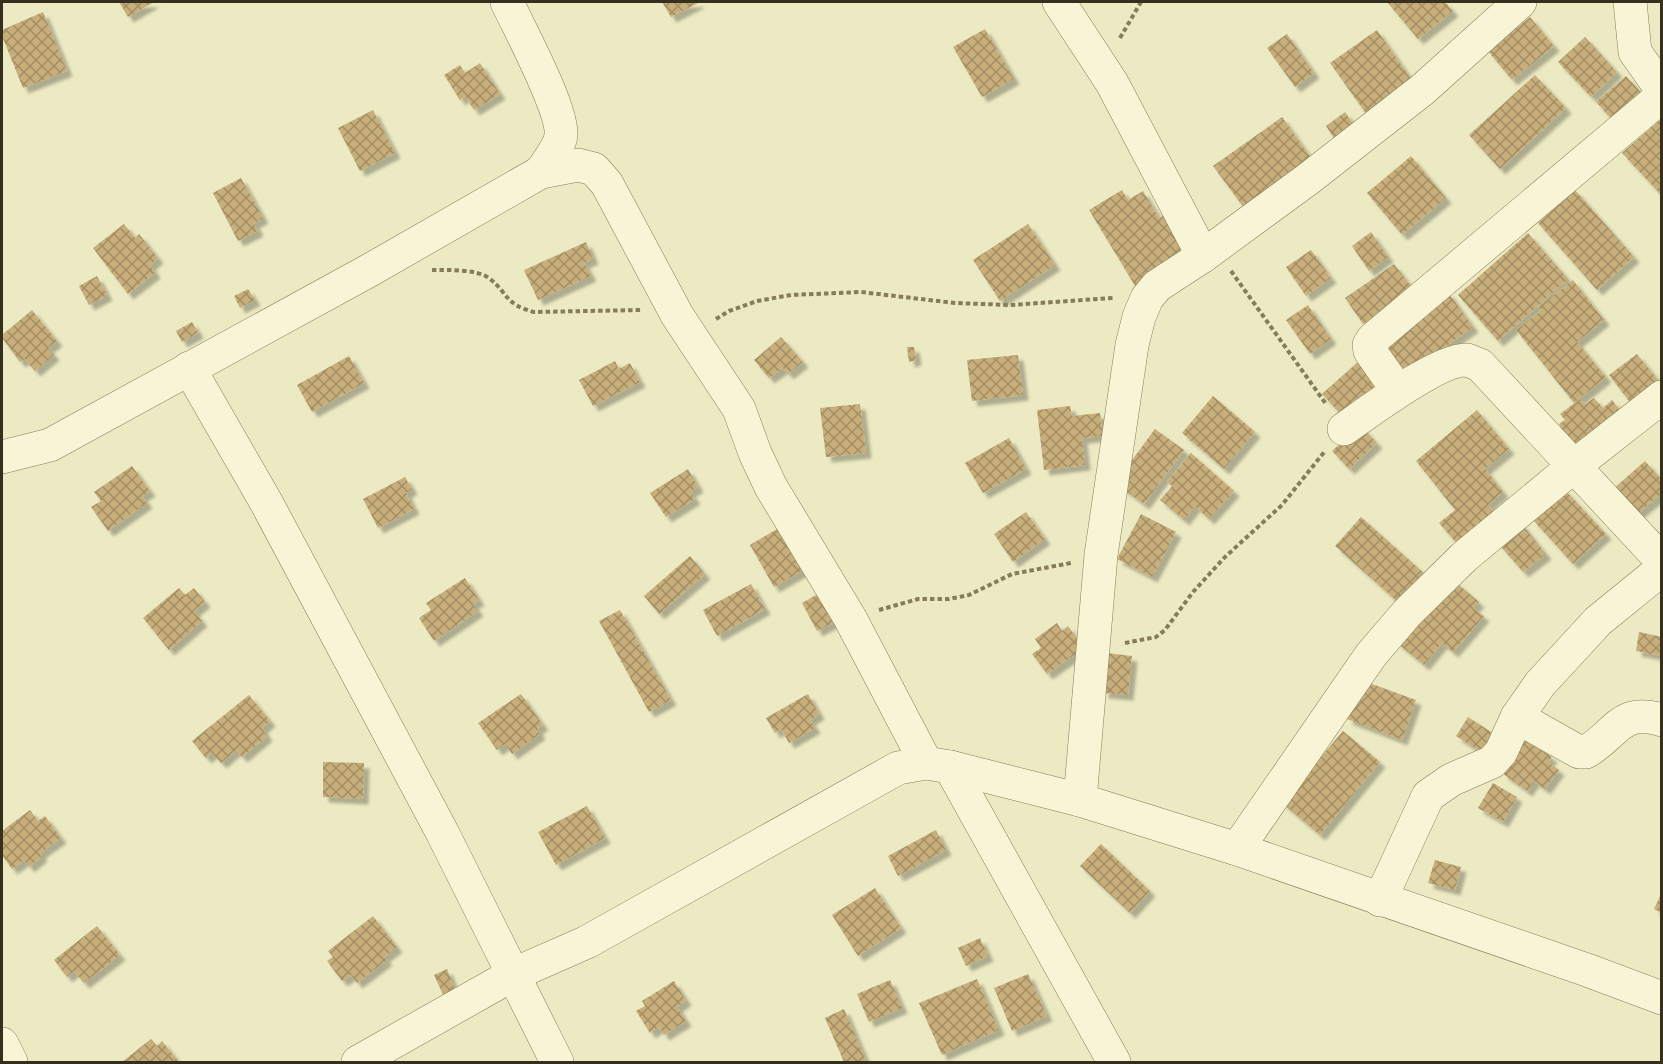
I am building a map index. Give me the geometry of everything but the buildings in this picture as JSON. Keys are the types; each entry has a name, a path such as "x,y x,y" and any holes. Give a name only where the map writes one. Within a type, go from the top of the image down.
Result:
{"street":[{"path":"507,2 539,69 558,118 561,136 541,172"},
{"path":"1059,2 1112,83 1209,252"},
{"path":"1080,800 1101,555 1132,345 1139,317 1147,298 1174,273 1209,252 1422,90 1520,2"},
{"path":"1630,2 1635,52 1662,90"},
{"path":"1398,391 1370,351 1369,345 1373,339 1662,96"},
{"path":"2,457 51,445 370,270 541,172 578,165 594,169 607,184 682,323 739,409 754,453 771,487 1114,1062"},
{"path":"1344,429 1398,391 1450,364 1467,360 1480,366 1662,561"},
{"path":"189,368 266,502 442,832 557,1062"},
{"path":"1237,849 1371,655 1407,613 1464,557 1574,466 1662,398"},
{"path":"1380,900 1428,796 1451,780 1492,762 1501,752 1517,717 1540,684 1598,621 1662,568"},
{"path":"1517,717 1579,752 1586,752 1632,716 1646,715 1662,720"},
{"path":"358,1062 512,975 587,942 898,768 938,765 1080,800 1237,849 1662,998"},
{"path":"2,1044 11,1062"}],"path":[{"path":"1094,648 1147,639 1165,630 1193,592 1226,557 1282,505 1344,429 1209,252"},
{"path":"427,270 481,275 488,278 518,308 534,312 635,310 682,323 757,301 791,295 861,292 954,303 1010,305 1147,298"},
{"path":"850,618 918,599 949,599 969,595 1012,574 1046,569 1101,555"}]}
